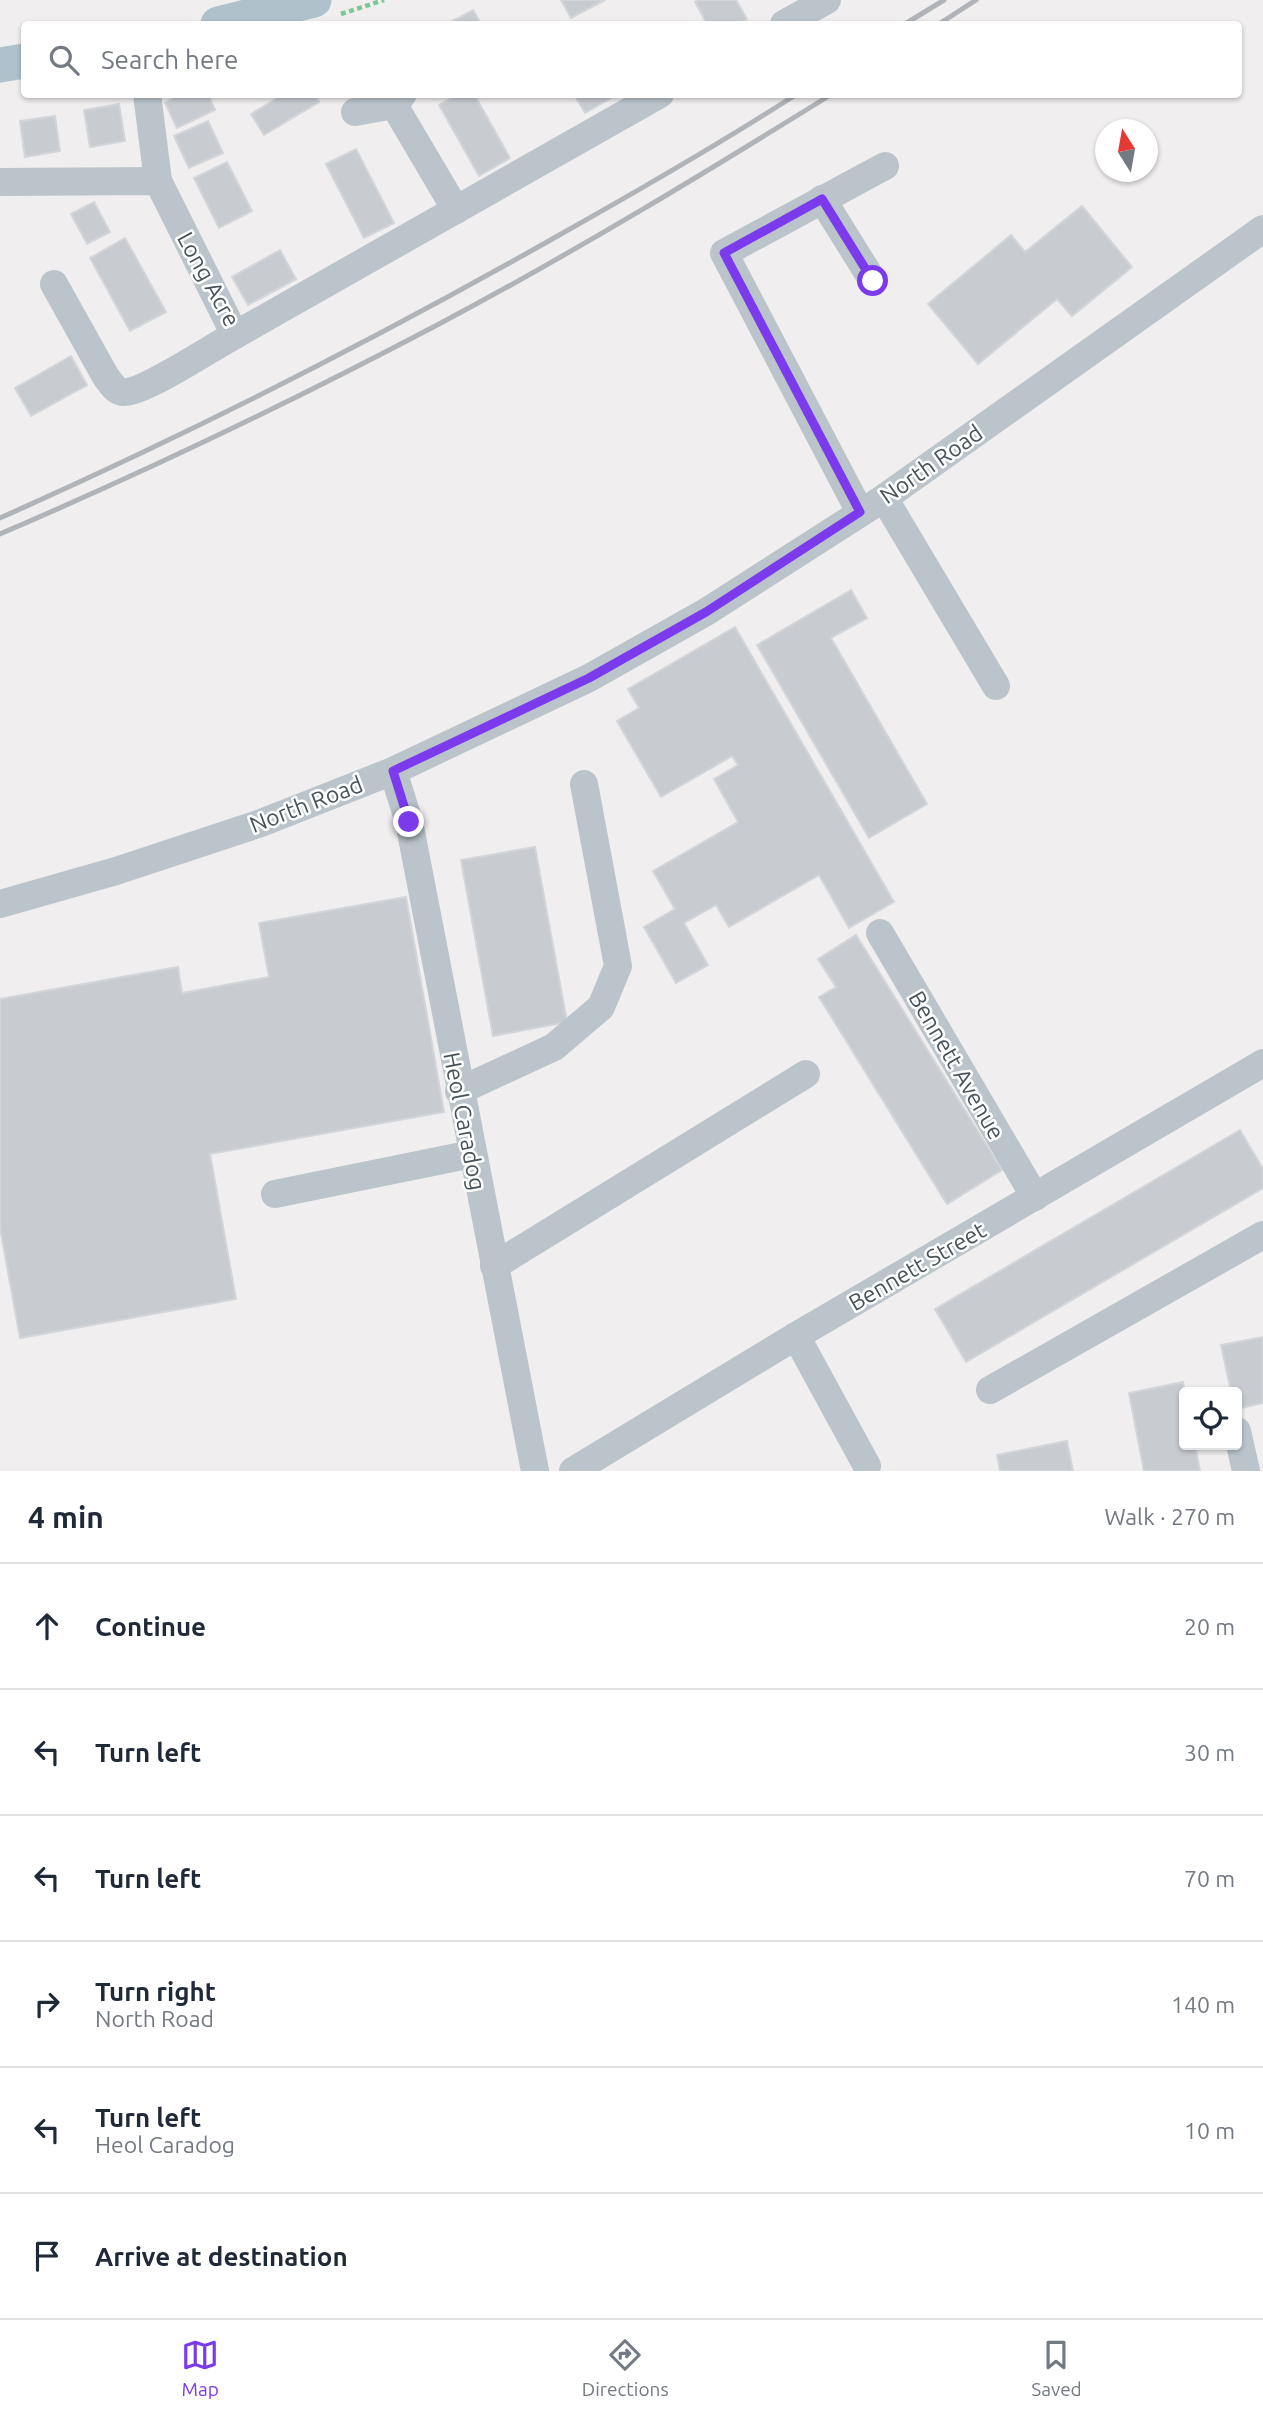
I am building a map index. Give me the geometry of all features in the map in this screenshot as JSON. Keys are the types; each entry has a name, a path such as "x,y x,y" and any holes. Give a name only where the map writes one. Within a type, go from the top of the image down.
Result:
{"main road":[{"path":"230,21 314,0"},
{"path":"0,65 21,62"}],"street":[{"path":"789,21 824,2"},
{"name":"Long Acre","path":"148,98 158,181 235,335 653,98"},
{"path":"355,112 398,100 456,210"},
{"path":"885,166 724,253 872,505 996,686"},
{"path":"0,182 158,181"},
{"path":"822,199 873,281"},
{"name":"North Road","path":"0,904 261,823 393,771 589,678 706,612 872,505 1263,229"},
{"path":"54,284 106,377 116,390 124,393 142,388 235,335"},
{"name":"Heol Caradog","path":"393,771 409,822 459,1091 535,1471"},
{"path":"459,1091 554,1047 601,1007 618,966 584,784"},
{"name":"Bennett Avenue","path":"880,933 1035,1197"},
{"name":"Bennett Street","path":"573,1471 796,1336 1263,1063"},
{"path":"494,1266 806,1074"},
{"path":"275,1194 472,1154"},
{"path":"990,1390 1263,1235"},
{"path":"796,1336 867,1466"},
{"path":"1241,1450 1246,1471"}],"building":[{"path":"561,0 605,0 571,18"},
{"path":"736,0 747,19 705,21 695,2"},
{"path":"473,10 479,21 453,21"},
{"path":"174,98 210,98 215,110 177,128 165,103"},
{"path":"277,98 317,98 319,102 264,135 251,114"},
{"path":"452,98 476,98 510,158 479,176 439,105"},
{"path":"576,98 611,98 585,113"},
{"path":"119,104 125,141 90,147 84,110"},
{"path":"55,116 60,151 25,157 20,121"},
{"path":"208,121 223,153 189,168 174,136"},
{"path":"356,149 394,223 364,238 326,164"},
{"path":"227,162 252,211 219,228 194,178"},
{"path":"94,202 110,232 87,244 71,214"},
{"path":"1082,206 1132,267 1072,316 1057,299 978,364 928,304 1011,235 1025,252"},
{"path":"125,238 166,312 130,331 90,258"},
{"path":"280,250 296,279 248,305 232,277"},
{"path":"71,356 87,385 31,416 15,388"},
{"path":"851,590 867,618 831,638 927,804 869,838 757,645"},
{"path":"735,627 894,902 849,928 819,875 729,927 716,905 684,923 708,965 676,983 644,927 675,909 653,871 738,822 714,779 738,765 732,756 661,797 617,721 639,708 628,689"},
{"path":"535,847 567,1022 493,1036 461,860"},
{"path":"406,897 444,1112 210,1154 236,1299 20,1338 0,1228 0,999 178,967 182,993 269,977 259,923"},
{"path":"856,935 1002,1170 947,1204 819,997 836,987 818,959"},
{"path":"1240,1130 1263,1169 1263,1188 966,1362 935,1309"},
{"path":"1263,1337 1263,1403 1242,1408 1242,1387 1230,1387 1221,1345"},
{"path":"1183,1382 1184,1387 1179,1387 1179,1450 1196,1450 1200,1471 1144,1471 1129,1393"},
{"path":"1067,1441 1073,1471 1000,1471 997,1455"}],"railway":[{"path":"910,21 944,0"},
{"path":"944,21 976,0"},
{"path":"0,518 211,419 418,313 646,186 791,98"},
{"path":"0,534 221,434 439,324 637,212 826,98"}],"route":[{"path":"409,822 393,771 589,678 706,612 860,512 724,253 822,199 873,281"}]}
